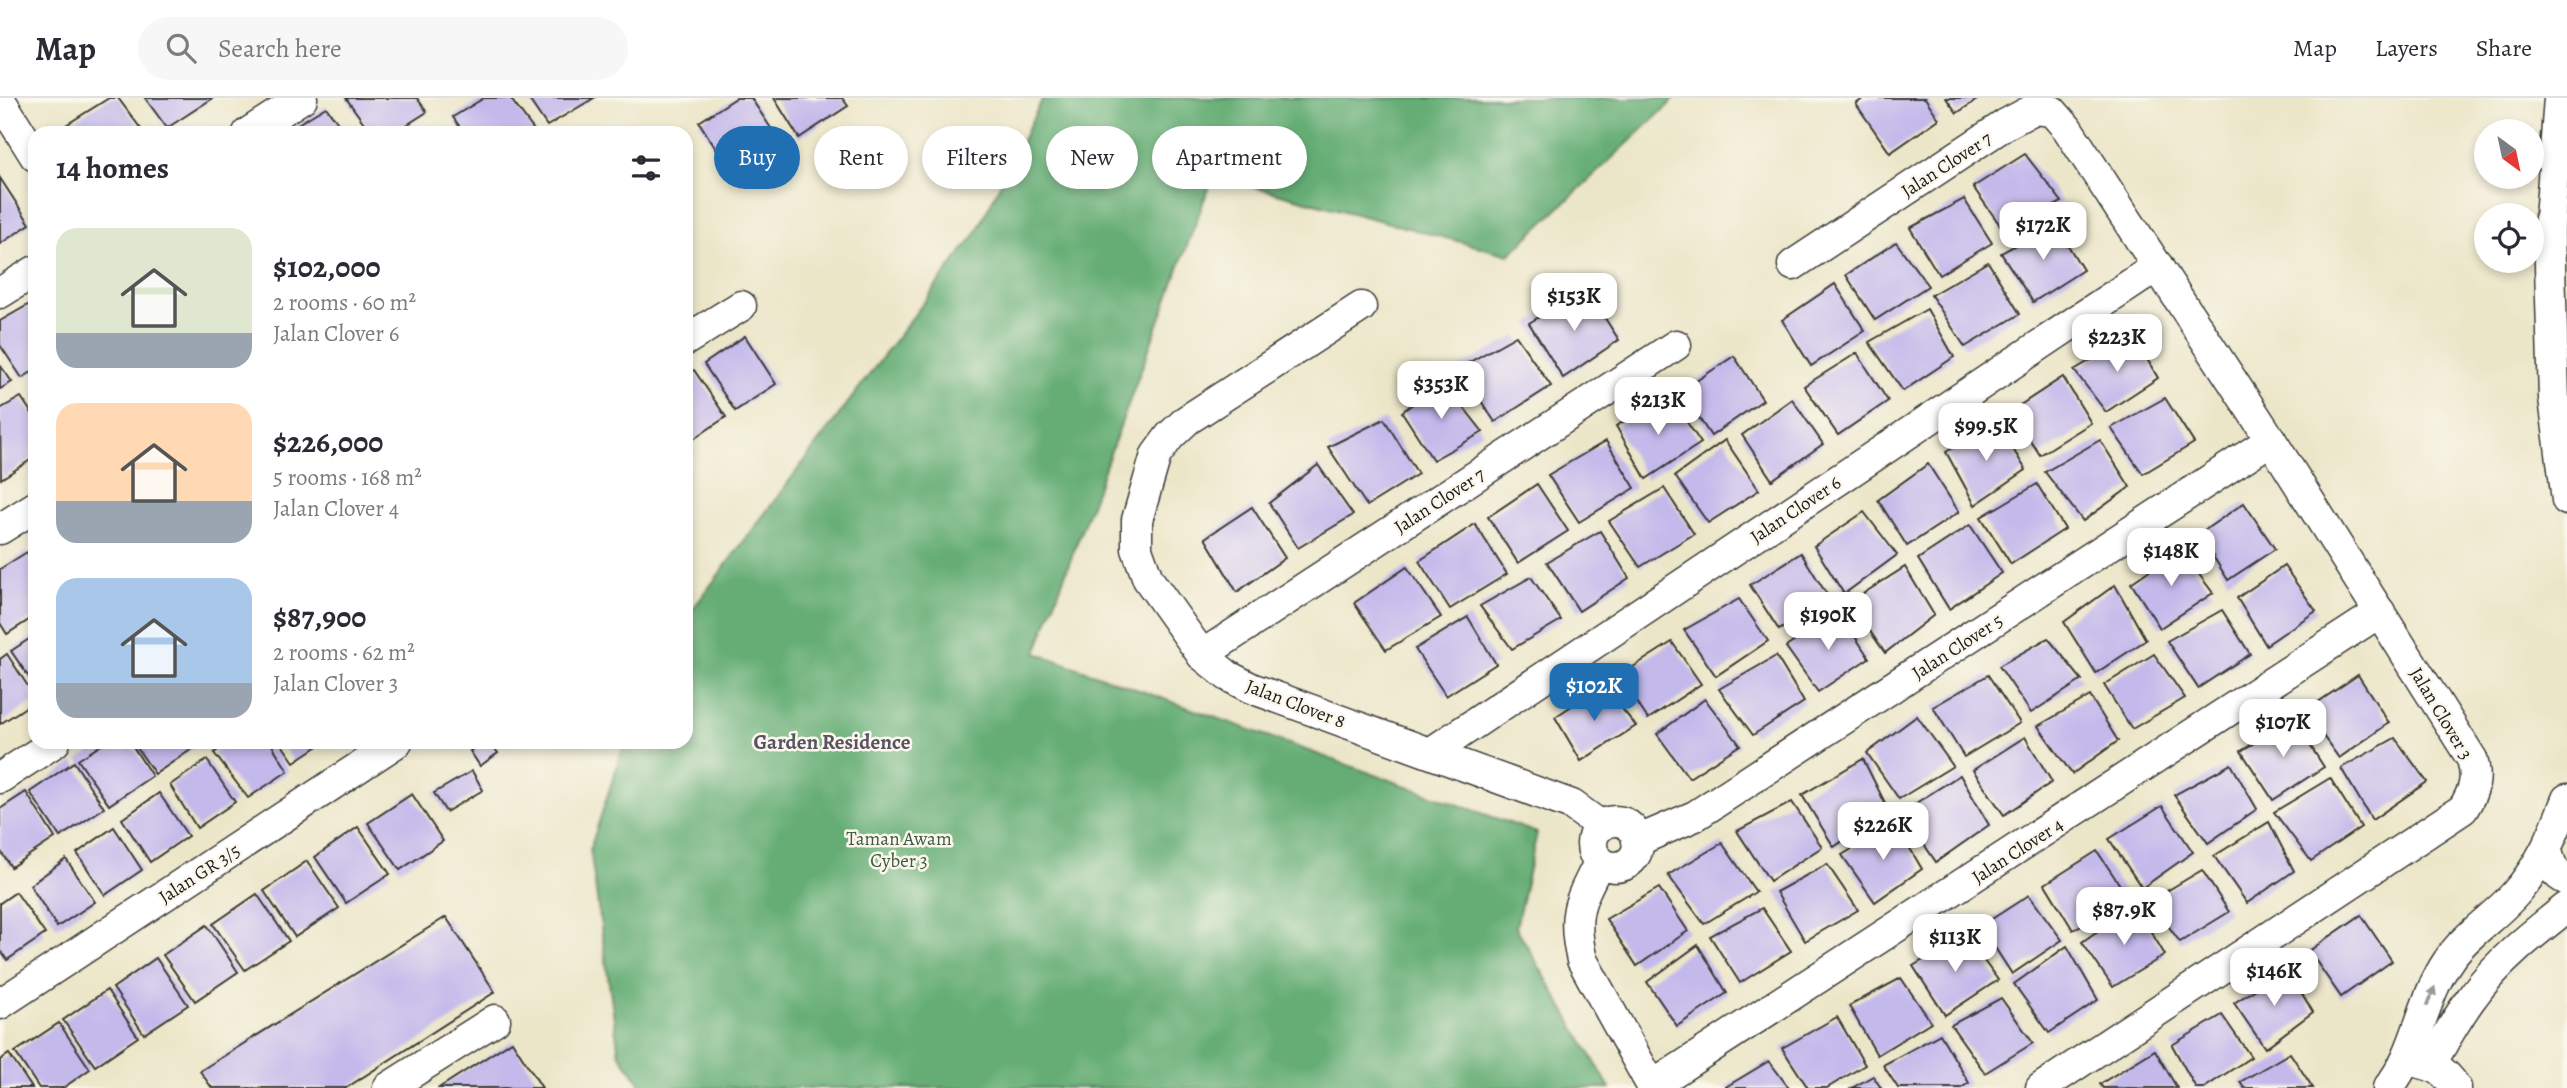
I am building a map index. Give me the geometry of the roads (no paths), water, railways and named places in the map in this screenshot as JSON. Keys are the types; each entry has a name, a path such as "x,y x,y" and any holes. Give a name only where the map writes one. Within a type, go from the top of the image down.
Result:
{"street":[{"path":"19,98 37,126"},
{"path":"259,126 302,98"},
{"path":"2559,98 2549,232 2554,398 2567,500"},
{"path":"0,100 28,145"},
{"name":"Jalan Clover 7","path":"1793,265 2006,124 2034,109 2052,111 2067,128 2158,266"},
{"name":"Jalan Clover 3","path":"2041,1088 2463,809 2474,791 2476,774 2472,759 2158,266"},
{"name":"Jalan Clover 6","path":"1432,752 2158,266"},
{"path":"0,293 28,275"},
{"path":"693,336 741,306"},
{"name":"Jalan Clover 8","path":"1361,307 1187,420 1170,436 1156,455 1137,520 1137,549 1148,579 1202,655 1228,676 1251,688 1572,805 1601,826"},
{"name":"Jalan Clover 7","path":"1202,655 1676,345"},
{"name":"Jalan Clover 5","path":"1637,841 1695,816 2271,440"},
{"path":"0,529 28,511"},
{"name":"Jalan Clover 4","path":"1653,1087 2380,612"},
{"path":"0,778 44,749"},
{"name":"Jalan GR 3/5","path":"0,1004 386,749"},
{"path":"2418,1062 2441,973 2449,959 2516,893 2547,851 2567,799"},
{"path":"1614,821 1632,829 1637,849 1629,862 1615,866 1600,861 1596,856 1593,837 1601,826 1614,821"},
{"path":"2547,851 2551,867 2558,876 2567,880"},
{"path":"1600,861 1579,902 1576,937 1582,960 1653,1087"},
{"path":"2388,1088 2418,1062 2487,978 2567,908"},
{"path":"388,1088 495,1020"},
{"path":"2418,1062 2446,1073 2456,1088"}],"district":[{"name":"Garden Residence","path":"832,742"}],"park label":[{"name":"Taman Awam Cyber 3","path":"899,849"}]}
